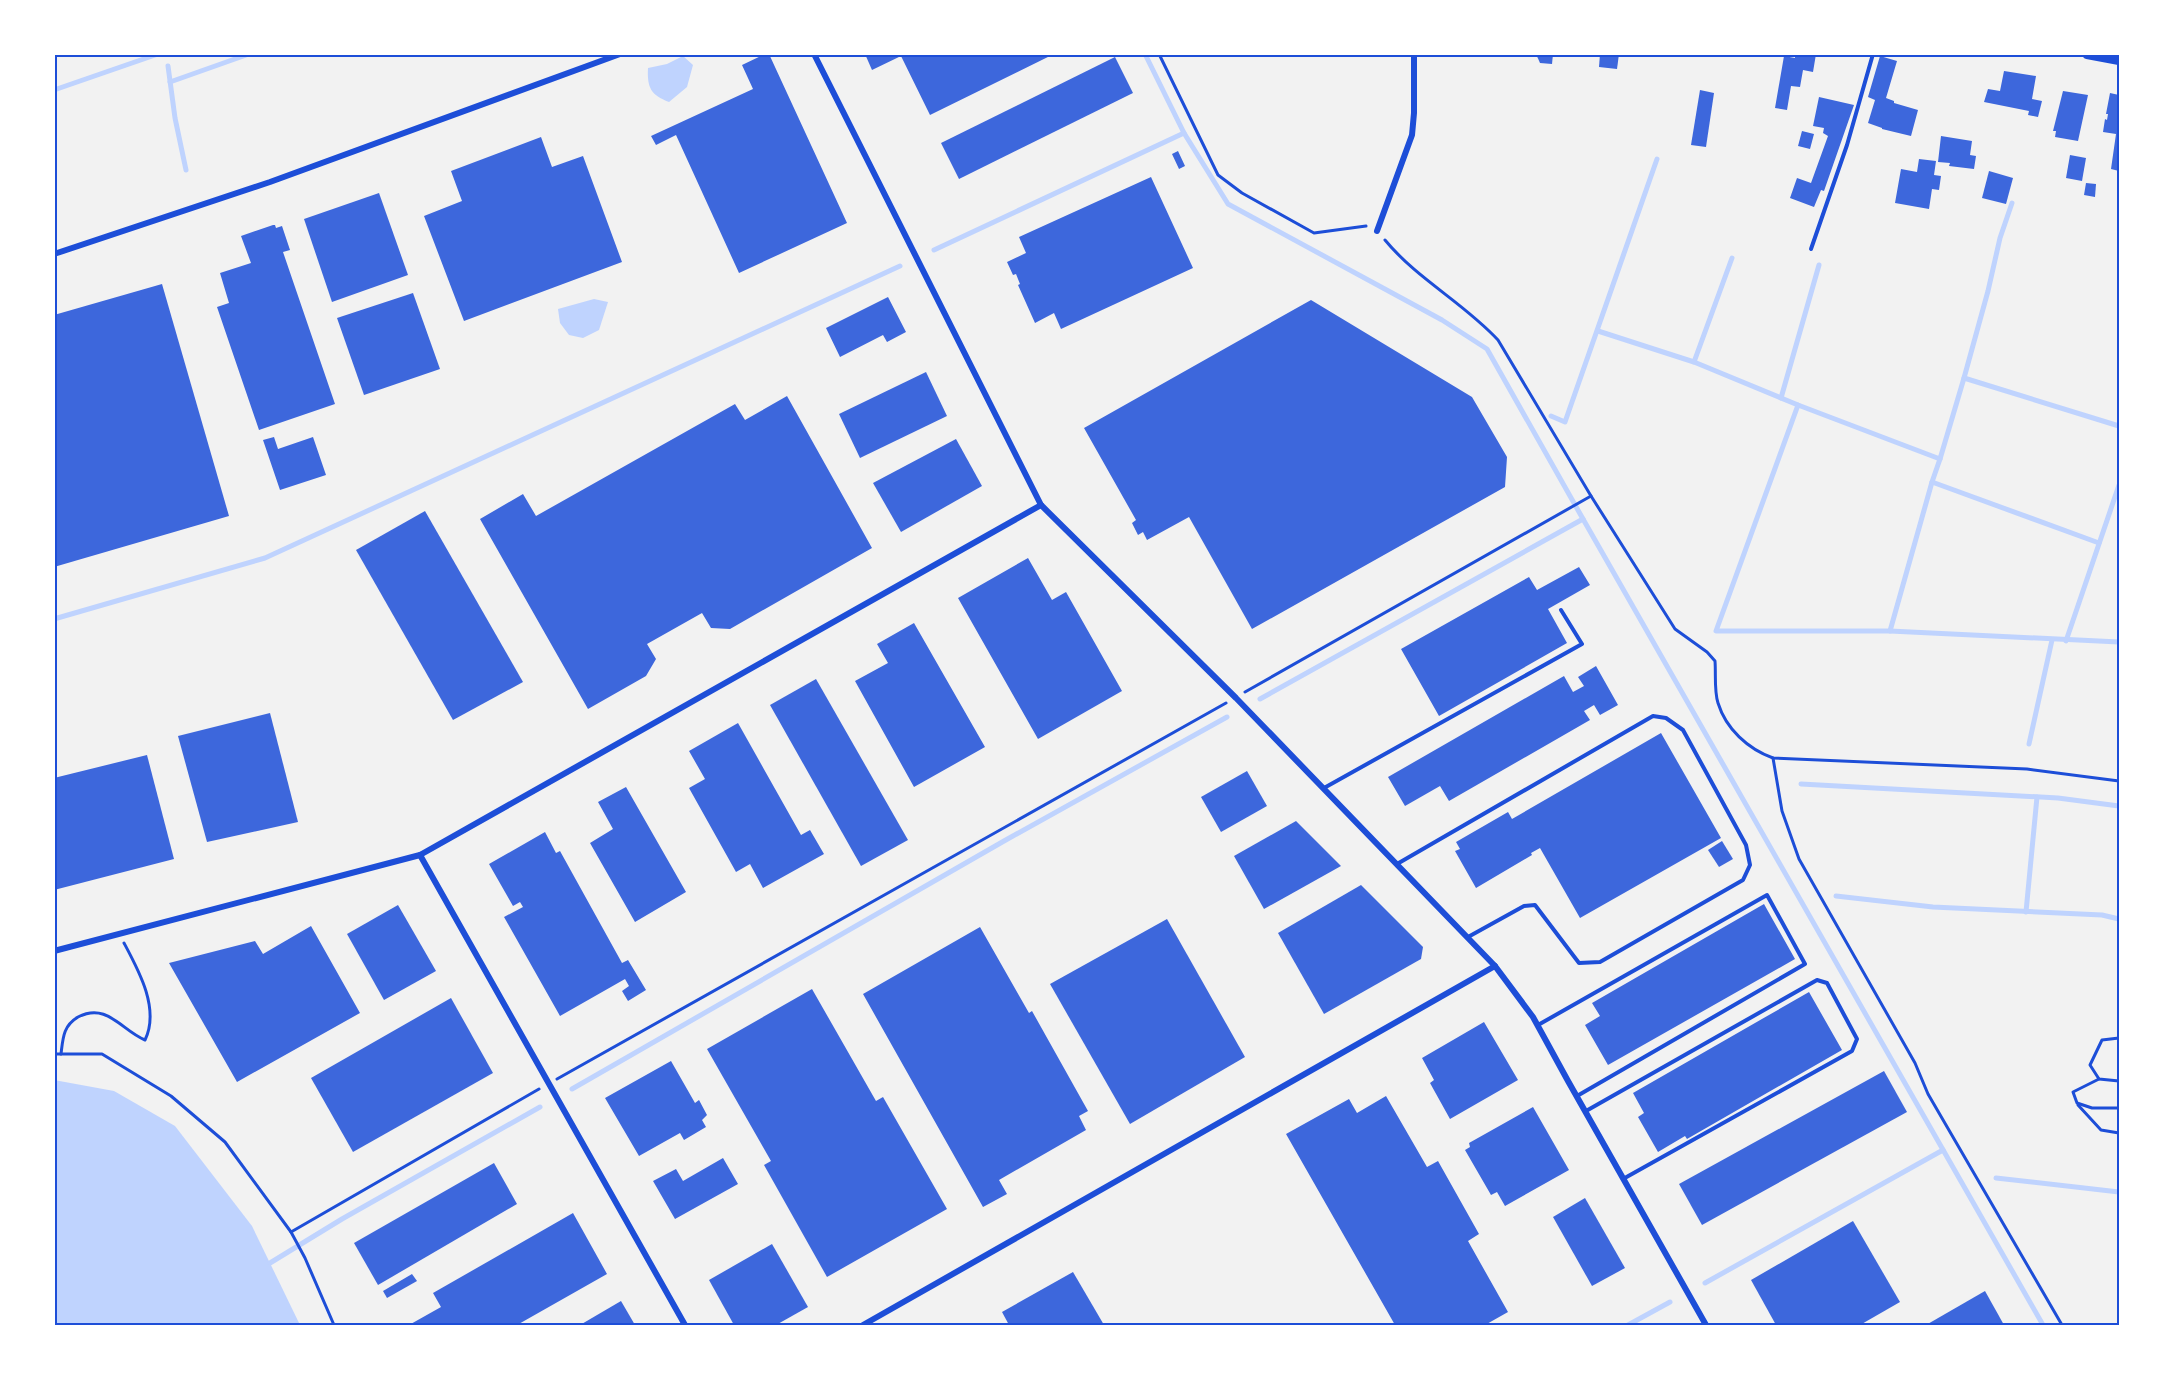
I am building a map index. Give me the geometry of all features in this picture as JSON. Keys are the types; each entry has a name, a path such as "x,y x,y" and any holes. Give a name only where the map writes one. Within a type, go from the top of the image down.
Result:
{"street":[{"path":"54,254 270,182 620,54"},
{"path":"814,54 1041,505 1236,698 1495,966 1538,1025 1706,1325"},
{"path":"1377,231 1412,135 1414,54"},
{"path":"2086,54 2119,60"},
{"path":"54,951 420,855 1041,505"},
{"path":"420,855 685,1325"},
{"path":"863,1325 1495,966"}],"lane":[{"path":"1810,249 1846,145 1873,54"},
{"path":"1323,788 1582,644 1561,610"},
{"path":"1397,864 1653,716 1666,718 1683,730 1746,845 1750,865 1743,880 1600,962 1579,963 1535,905 1524,906 1468,937"},
{"path":"1538,1025 1767,895 1805,964 1576,1096"},
{"path":"1585,1112 1817,980 1827,983 1857,1039 1852,1051 1623,1179"}],"path":[{"path":"1159,54 1218,175 1242,192 1314,233 1369,225 1401,259 1478,319 1498,340 1591,496 1675,629 1707,652 1715,661 1717,702 1726,721 1740,738 1757,752 1773,758 2027,769 2119,781"},
{"path":"291,1232 548,1084 1591,496"},
{"path":"1773,758 1782,811 1799,859 1915,1063 1928,1094 2062,1325"},
{"path":"61,1054 63,1031 70,1021 88,1012 103,1013 145,1040 151,1028 149,1003 140,974 119,934"},
{"path":"2099,1079 2090,1065 2102,1040 2119,1038"},
{"path":"54,1054 102,1054 171,1096 225,1142 291,1232 334,1325"},
{"path":"2119,1081 2099,1079 2073,1092 2077,1103 2101,1130 2119,1133"},
{"path":"2077,1103 2092,1108 2119,1108"}],"water":[{"path":"683,56 693,65 687,87 669,102 658,97 651,90 648,68 667,64"},
{"path":"594,299 608,302 599,330 583,338 569,335 560,323 558,309"},
{"path":"54,1080 114,1091 175,1126 252,1226 300,1325 54,1325"}],"building":[{"path":"769,54 847,223 739,273 676,135 656,145 651,136 753,89 742,65"},
{"path":"865,54 1054,54 930,115 901,56 872,70"},
{"path":"1536,54 1553,54 1552,64 1540,63"},
{"path":"1600,54 1619,54 1617,69 1599,67"},
{"path":"1795,54 1816,54 1813,72 1803,70 1800,87 1791,86 1787,110 1775,108 1784,56 1795,58"},
{"path":"1880,56 1897,61 1886,98 1894,103 1918,110 1911,136 1868,123 1875,100 1868,97"},
{"path":"1115,57 1133,93 959,179 941,143"},
{"path":"2004,71 2036,76 2032,99 2042,101 2038,117 2028,115 2029,111 1984,102 1988,89 2000,91"},
{"path":"1700,90 1714,93 1706,147 1691,145"},
{"path":"2063,91 2088,95 2078,141 2055,137 2056,131 2053,131"},
{"path":"2110,93 2119,95 2119,171 2111,169 2116,134 2103,132 2105,119 2107,120"},
{"path":"1819,97 1854,105 1824,191 1821,190 1814,207 1790,198 1797,178 1811,183 1828,136 1823,133 1824,128 1813,126"},
{"path":"1802,131 1814,134 1810,149 1798,146"},
{"path":"1941,136 1972,141 1970,155 1976,156 1974,169 1949,166 1950,163 1938,162"},
{"path":"541,137 552,167 583,156 622,262 464,321 424,216 462,201 451,171"},
{"path":"1178,151 1185,166 1179,169 1172,154"},
{"path":"2070,155 2086,158 2082,181 2066,178"},
{"path":"1919,159 1936,161 1934,175 1941,176 1939,190 1932,189 1929,209 1895,203 1901,169 1917,172"},
{"path":"1989,171 2013,178 2006,204 1982,198"},
{"path":"1151,177 1193,268 1061,329 1054,313 1035,323 1018,285 1020,284 1016,274 1013,275 1007,262 1026,253 1019,237"},
{"path":"2086,183 2096,184 2095,197 2084,195"},
{"path":"379,193 408,275 332,302 304,219"},
{"path":"273,225 276,228 282,226 290,250 283,252 335,404 259,430 217,307 229,303 220,273 251,263 241,236"},
{"path":"162,284 229,516 54,567 54,315"},
{"path":"413,293 440,369 364,395 337,318"},
{"path":"888,297 906,332 887,342 883,335 840,357 826,328"},
{"path":"1311,300 1472,397 1507,457 1505,487 1252,629 1189,517 1147,540 1143,532 1138,535 1132,523 1136,520 1084,428"},
{"path":"926,372 947,416 860,458 839,414"},
{"path":"787,396 872,548 730,629 711,628 702,613 647,644 656,659 646,676 588,709 480,519 523,494 536,516 735,404 745,420"},
{"path":"274,437 278,449 313,437 326,475 280,490 263,440"},
{"path":"956,439 982,486 901,532 873,483"},
{"path":"425,511 523,682 453,720 356,550"},
{"path":"1028,558 1052,600 1066,592 1122,691 1038,739 958,598"},
{"path":"1579,567 1590,585 1548,609 1567,643 1439,716 1401,649 1529,577 1537,590"},
{"path":"914,623 985,747 914,787 855,681 888,663 877,644"},
{"path":"1596,666 1618,705 1600,715 1594,705 1584,711 1590,720 1449,801 1440,786 1405,806 1388,777 1564,676 1573,692 1584,686 1578,677"},
{"path":"816,679 908,840 861,866 770,705"},
{"path":"270,713 298,822 207,842 178,736"},
{"path":"738,723 801,835 810,830 824,854 763,888 750,864 736,872 689,788 705,779 689,751"},
{"path":"1661,733 1721,838 1580,918 1540,848 1476,888 1455,851 1460,849 1456,842 1508,812 1512,819"},
{"path":"147,755 174,859 54,890 54,778"},
{"path":"1247,771 1267,806 1221,832 1201,797"},
{"path":"626,787 686,892 635,922 590,843 613,829 598,802"},
{"path":"1296,821 1341,866 1264,909 1234,856"},
{"path":"545,832 556,853 560,851 622,963 628,960 646,990 628,1001 622,991 629,986 625,979 560,1016 504,917 523,907 520,902 513,906 489,864"},
{"path":"1722,841 1733,859 1719,867 1708,850"},
{"path":"1361,885 1423,947 1421,959 1324,1014 1278,933"},
{"path":"1764,904 1795,959 1608,1065 1585,1025 1600,1016 1592,1003"},
{"path":"398,905 436,971 384,1000 347,934"},
{"path":"1167,919 1245,1057 1130,1124 1050,984"},
{"path":"311,926 360,1013 237,1082 169,963 255,941 263,954"},
{"path":"980,927 1029,1013 1032,1011 1088,1111 1079,1116 1086,1130 999,1180 1007,1194 983,1207 863,994"},
{"path":"812,989 876,1101 883,1097 947,1209 827,1277 764,1165 771,1161 707,1049"},
{"path":"1809,992 1842,1050 1687,1139 1685,1136 1658,1152 1638,1117 1644,1113 1633,1093"},
{"path":"451,998 493,1073 353,1152 311,1078"},
{"path":"1484,1022 1518,1080 1450,1119 1430,1083 1434,1080 1422,1058"},
{"path":"671,1061 695,1103 699,1100 707,1115 702,1120 706,1127 684,1140 680,1133 639,1156 605,1098"},
{"path":"1884,1071 1907,1112 1702,1225 1679,1184"},
{"path":"1386,1096 1427,1167 1438,1161 1479,1234 1468,1241 1508,1312 1485,1325 1395,1325 1286,1134 1349,1099 1357,1113"},
{"path":"1533,1107 1569,1170 1505,1206 1497,1192 1491,1195 1465,1150 1470,1147 1469,1143"},
{"path":"723,1158 738,1184 675,1219 653,1181 676,1169 683,1181"},
{"path":"494,1163 517,1204 378,1285 354,1243"},
{"path":"1585,1198 1625,1268 1592,1286 1553,1217"},
{"path":"573,1213 607,1274 517,1325 409,1325 441,1307 433,1293"},
{"path":"1853,1221 1900,1302 1860,1325 1776,1325 1751,1280"},
{"path":"772,1244 808,1307 776,1325 734,1325 709,1280"},
{"path":"1073,1272 1104,1325 1009,1325 1002,1312"},
{"path":"412,1274 417,1281 387,1298 383,1291"},
{"path":"1985,1291 2004,1325 1926,1325"},
{"path":"621,1301 635,1325 580,1325"}],"waterway":[{"path":"54,90 158,54"},
{"path":"170,82 249,54"},
{"path":"1145,54 1184,133"},
{"path":"168,66 175,118 186,170"},
{"path":"934,250 1184,133 1228,204 1442,320 1487,349 1583,519"},
{"path":"1551,416 1565,422 1657,159"},
{"path":"1964,378 2000,238 2012,203"},
{"path":"1694,362 1732,258"},
{"path":"1781,398 1819,265"},
{"path":"54,619 265,558 900,266"},
{"path":"1598,331 1694,362 1798,405 1940,459 1964,378 2119,426"},
{"path":"1798,405 1716,631 1890,631 2119,642"},
{"path":"1890,631 1940,459"},
{"path":"1932,482 2099,543"},
{"path":"2066,641 2119,485"},
{"path":"1260,699 1583,519 2043,1325"},
{"path":"2029,744 2052,640"},
{"path":"572,1089 1004,841 1227,717"},
{"path":"1801,784 2058,798 2119,806"},
{"path":"2026,912 2037,797"},
{"path":"1836,896 1933,907 2102,915 2119,919"},
{"path":"270,1263 342,1219 540,1107"},
{"path":"1705,1283 1943,1150"},
{"path":"1996,1178 2119,1192"},
{"path":"1628,1325 1670,1302"}]}
